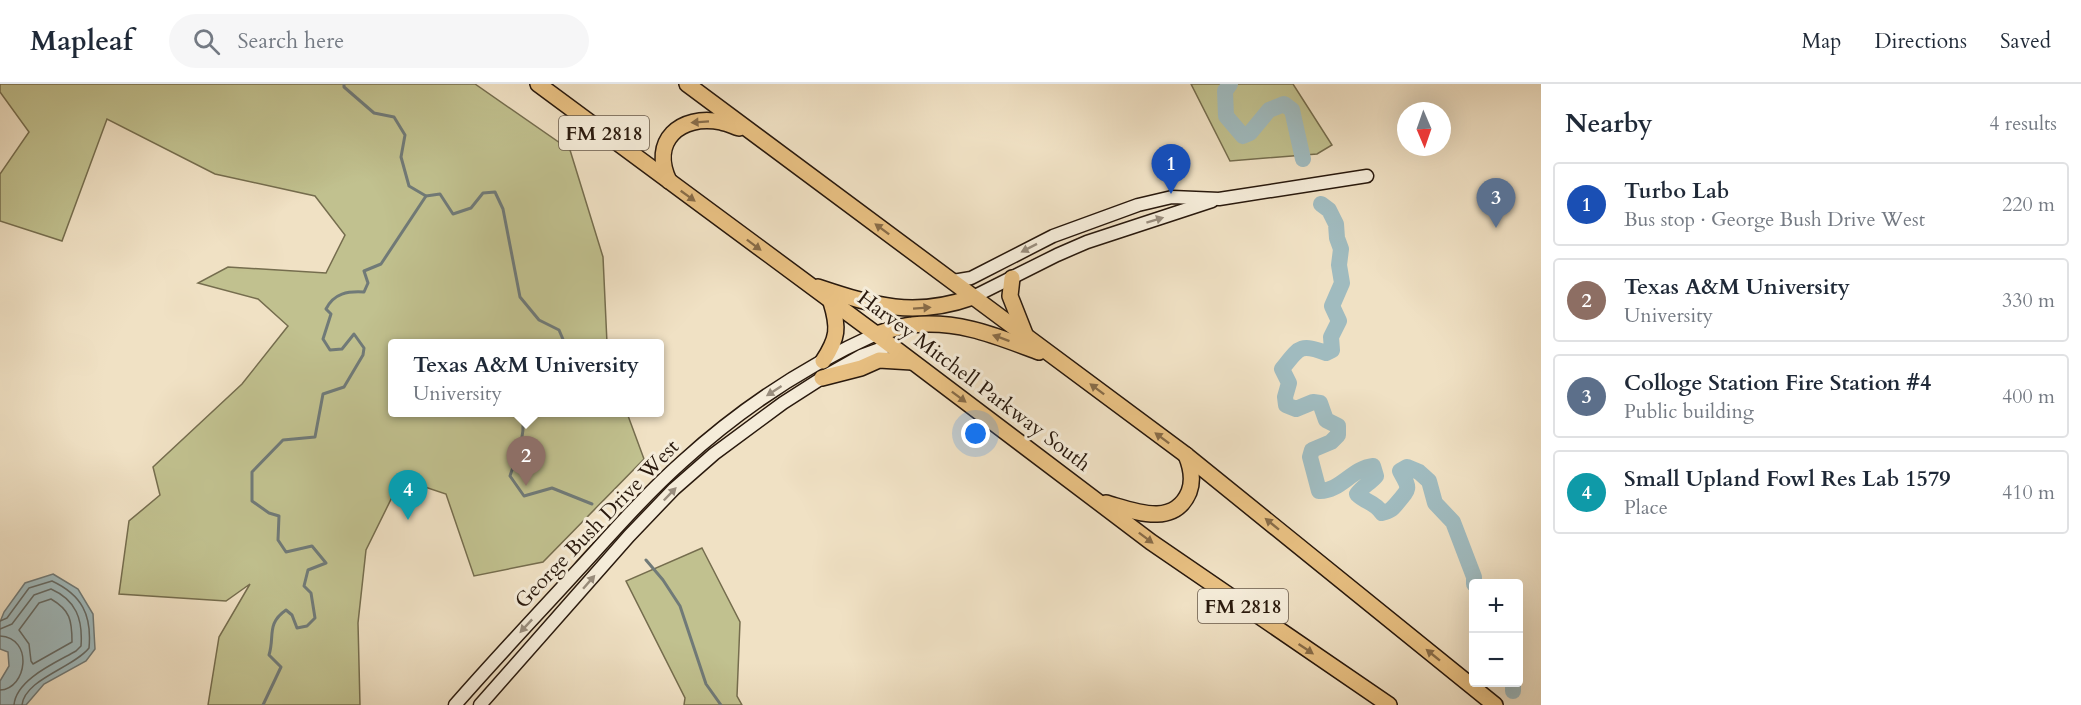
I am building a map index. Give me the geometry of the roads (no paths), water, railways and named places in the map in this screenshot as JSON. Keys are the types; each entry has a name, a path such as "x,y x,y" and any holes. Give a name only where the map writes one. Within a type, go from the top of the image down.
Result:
{"highway":[{"name":"Harvey Mitchell Parkway South","path":"538,84 891,345 1151,542 1389,705"},
{"path":"687,84 1186,455 1495,705"},
{"path":"669,181 663,169 664,149 675,131 686,123 722,122 756,136"},
{"path":"1012,278 1010,296 1026,336"},
{"path":"804,282 856,300 907,309 942,306 973,297"},
{"path":"823,361 834,345 837,333 836,317 831,302"},
{"path":"876,334 910,325 943,323 978,330 1056,359"},
{"path":"822,378 861,368 879,360 912,362"},
{"path":"1100,502 1148,515 1163,514 1174,510 1185,500 1191,487 1192,473 1186,455"}],"main road":[{"path":"973,297 1087,242 1219,199 1367,176"},
{"path":"953,281 971,278 1053,236 1138,205 1172,197 1219,199"},
{"name":"George Bush Drive West","path":"455,705 620,522 682,462 742,413 805,370 876,334"},
{"name":"George Bush Drive West","path":"480,705 629,536 674,489 739,434 783,403 861,356 891,345"}],"water":[{"path":"53,574 78,589 93,614 95,649 86,661 44,684 26,705 0,705 0,681 9,666 8,652 0,649 0,622 4,612 25,583"}],"waterway":[{"path":"263,705 281,667 269,655 273,625 286,610 292,615 297,628 307,626 315,618 311,593 304,586 308,570 326,563 312,546 286,552 278,540 279,516 269,513 252,501 252,472 283,440 315,437 323,394 344,387 363,355 364,348 354,334 342,349 330,350 323,339 331,314 326,309 337,296 364,292 368,283 364,271 381,264 426,196 409,186 401,157 405,135 394,117 374,113 344,87 344,84"},
{"path":"1230,84 1225,91 1226,116 1243,136 1250,133 1269,110 1284,104 1292,110 1303,159"},
{"path":"426,196 440,194 453,214 471,208 483,193 495,192 503,209 520,297 539,320 559,330 563,339"},
{"path":"1321,204 1329,210 1336,224 1341,249 1339,265 1342,283 1332,306 1339,321 1331,337 1332,350 1326,353 1310,348 1300,349 1282,369 1289,383 1285,397 1286,405 1296,409 1313,402 1320,403 1326,420 1338,426 1338,435 1331,442 1312,450 1310,457 1319,491 1333,488 1359,471 1373,466 1376,476 1357,494 1376,506 1382,513 1393,508 1407,490 1407,484 1400,471 1407,467 1419,472 1429,481 1435,503 1453,522 1474,579"},
{"path":"522,417 522,436 510,476 524,496 552,488 592,504"},
{"path":"646,560 680,606 706,684 721,705"}],"place":[{"name":"Turbo Lab","path":"1171,194"},
{"name":"Colloge Station Fire Station #4","path":"1496,228"},
{"name":"Texas A&M University","path":"526,486"},
{"name":"Small Upland Fowl Res Lab 1579","path":"408,520"}]}
